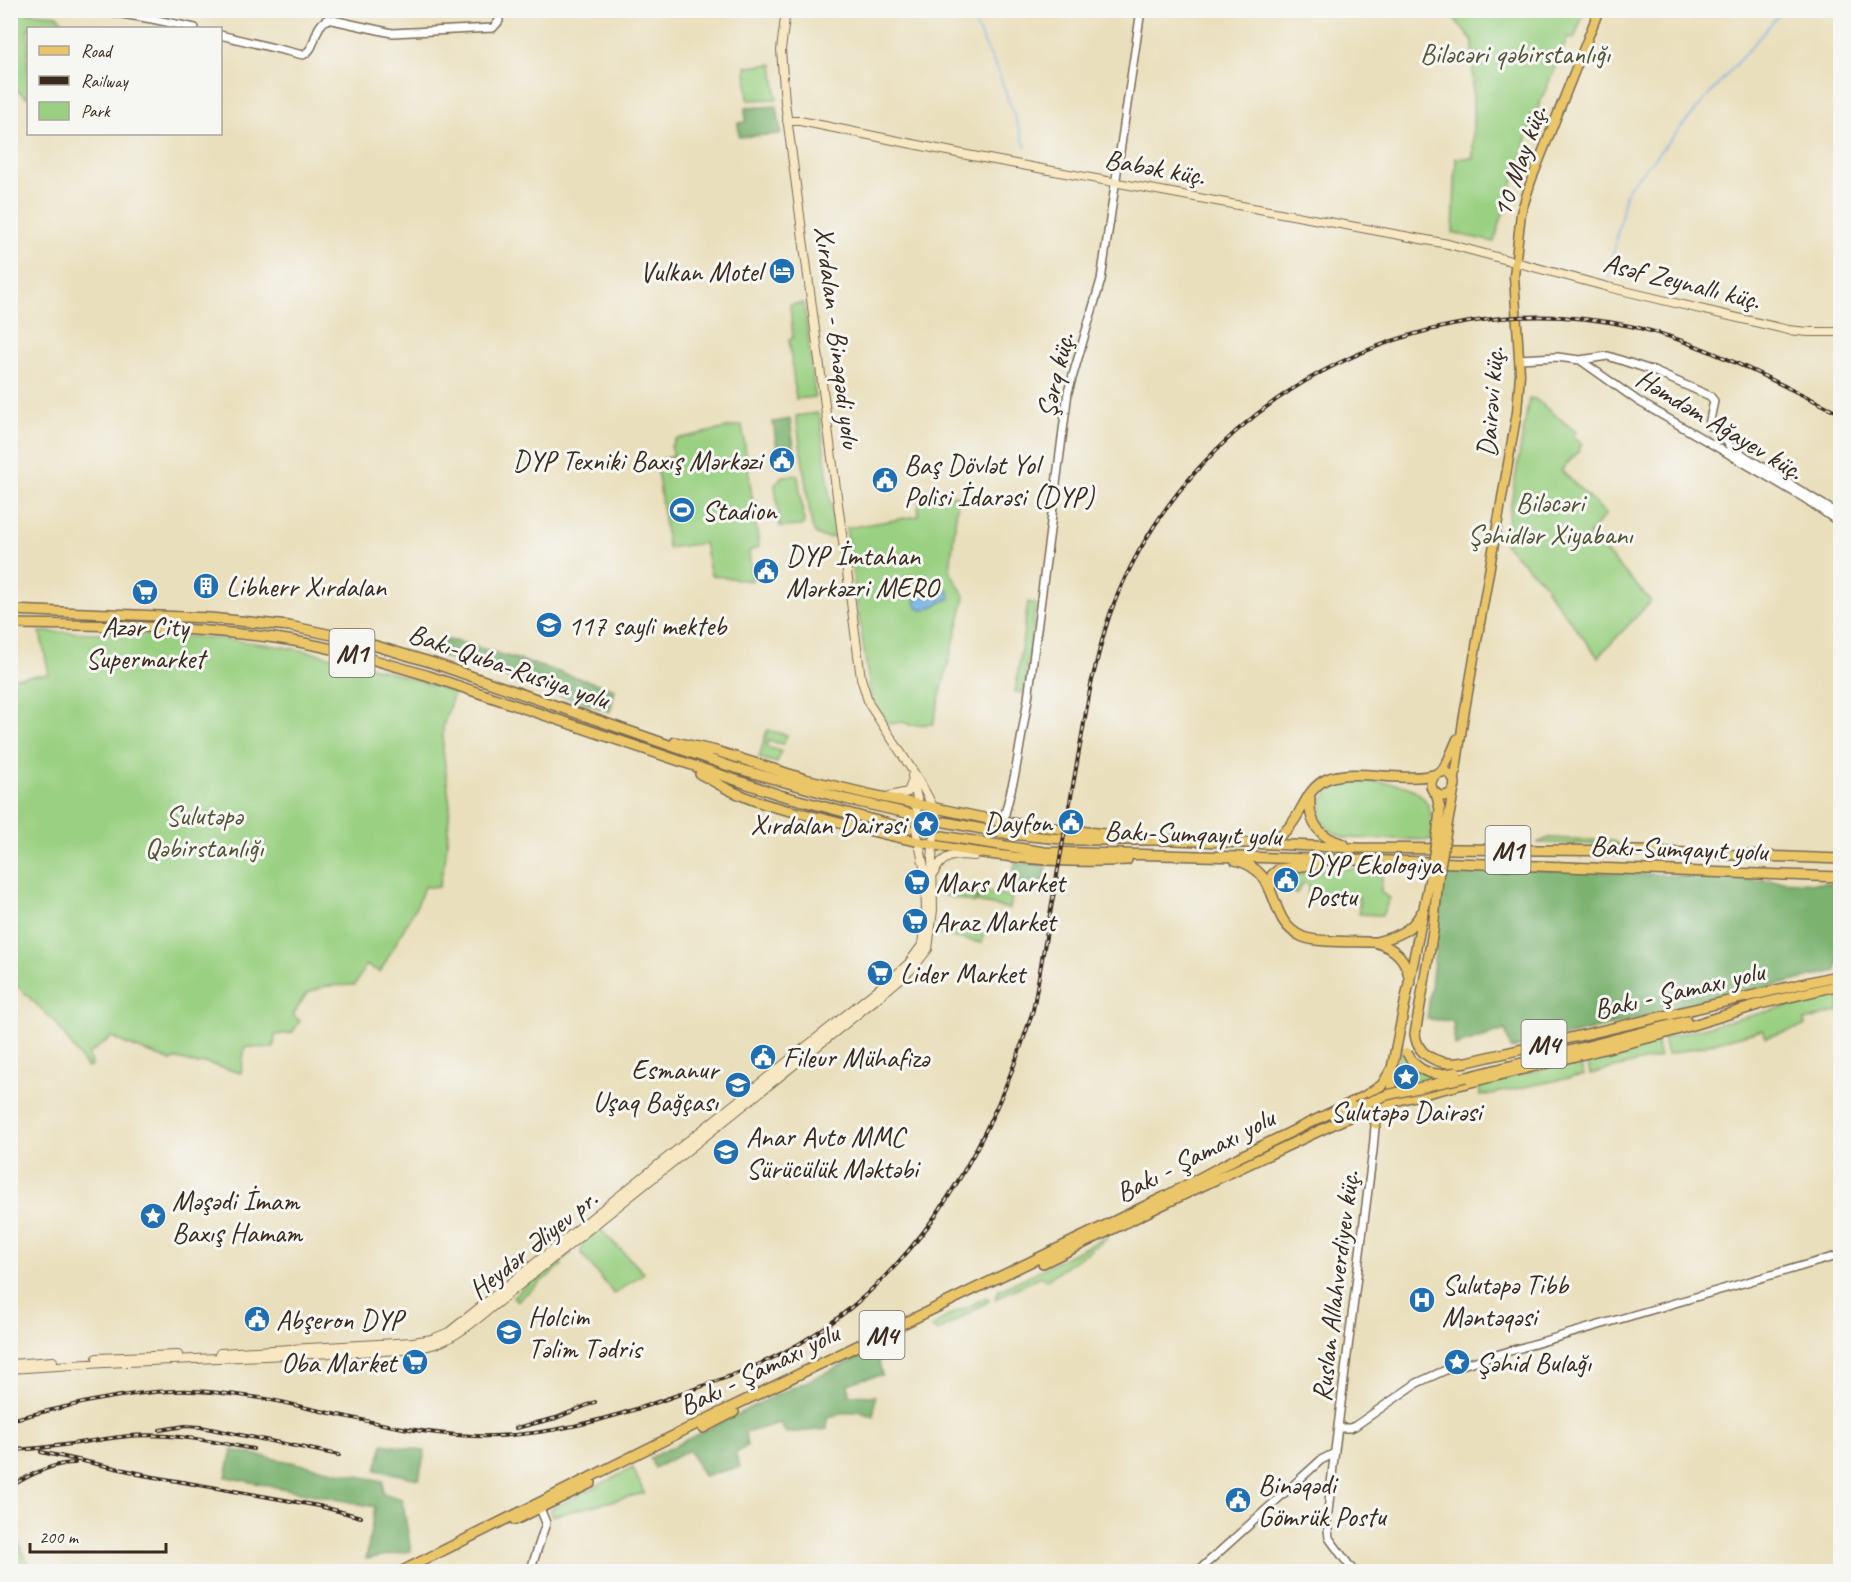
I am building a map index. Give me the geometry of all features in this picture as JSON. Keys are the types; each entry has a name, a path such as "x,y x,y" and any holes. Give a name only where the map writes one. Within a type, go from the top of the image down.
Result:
{"highway":[{"name":"Bakı-Quba-Rusiya yolu","path":"10,610 200,618 289,626 356,640 433,663 784,783 910,814"},
{"name":"Bakı-Quba-Rusiya yolu","path":"10,624 209,631 316,645 397,666 790,798 908,829"},
{"path":"638,734 716,751 805,779 1003,822 1175,840"},
{"path":"677,761 745,797 933,844 1028,859 1112,861 1176,856"},
{"path":"1438,773 1432,780 1440,809 1442,831"},
{"path":"1249,844 1266,841 1283,833 1294,821 1318,784 1334,777 1344,775 1427,777 1438,773 1449,774 1453,779 1454,786 1442,831 1434,878 1427,900 1392,1068 1392,1085 1394,1091 1402,1099"},
{"path":"1395,777 1419,782 1434,792 1446,795 1454,786"},
{"path":"1310,795 1311,817 1318,831 1332,841 1358,848"},
{"name":"Bakı-Sumqayıt yolu","path":"945,822 1046,838 1175,840 1358,848 1638,851 1840,859"},
{"name":"Bakı-Sumqayıt yolu","path":"942,836 1044,852 1366,860 1840,877"},
{"path":"1212,857 1241,862 1254,867 1264,877 1283,919 1303,937 1312,939 1374,942 1395,937 1416,922 1427,900"},
{"path":"1272,892 1272,875 1279,869 1366,860"},
{"path":"1424,1094 1434,1087 1438,1078 1434,1065 1418,1045 1415,1028 1433,931 1434,878"},
{"path":"1427,900 1426,924 1404,1036 1407,1053 1412,1061 1425,1072 1441,1076 1599,1038 1657,1028"},
{"path":"1374,942 1392,949 1404,960 1410,982"},
{"name":"Bakı - Şamaxı yolu","path":"1424,1053 1445,1063 1467,1062 1840,975"},
{"name":"Bakı - Şamaxı yolu","path":"1161,1206 1245,1161 1379,1098 1657,1028 1840,985"},
{"name":"Bakı - Şamaxı yolu","path":"414,1572 776,1391 1161,1206 1372,1108 1660,1035 1758,1005"},
{"path":"1382,1085 1392,1068"},
{"name":"Bakı - Şamaxı yolu","path":"400,1572 535,1503 1164,1197 1237,1158 1363,1097 1382,1085"},
{"path":"1363,1097 1368,1097 1372,1101 1376,1124"}],"main road":[{"name":"Xırdalan - Binəqədi yolu","path":"786,10 781,55 787,122 861,678 869,704 904,758"},
{"name":"10 May küç.","path":"1515,261 1518,230 1527,193 1599,10"},
{"name":"Babək küç.","path":"787,122 800,120 968,155 1406,235 1515,261"},
{"name":"Asəf Zeynallı küç.","path":"1515,261 1788,330 1840,332"},
{"name":"Dairəvi küç.","path":"1454,786 1463,721 1515,432 1519,398 1515,261"},
{"name":"Dairəvi küç.","path":"1438,773 1451,754 1463,721"},
{"path":"904,758 912,777 917,803 918,841"},
{"path":"904,758 934,807 936,818 933,844"},
{"path":"868,794 892,796 903,794 910,789 912,777"},
{"name":"Heydər Əliyev pr.","path":"918,841 923,862 929,918"},
{"name":"Heydər Əliyev pr.","path":"10,1364 404,1350 435,1346 452,1338 920,960 928,949 933,844"},
{"path":"932,877 939,864 953,855 1028,859"},
{"name":"Heydər Əliyev pr.","path":"10,1369 201,1356"}],"street":[{"path":"45,10 61,11"},
{"path":"98,10 191,27"},
{"path":"222,35 303,55 310,50 318,27 328,19 385,32 493,28 499,21 498,10"},
{"name":"Şərq küç.","path":"1003,822 1015,774 1028,699 1069,384 1101,280 1141,10"},
{"path":"1519,359 1557,357 1580,360 1606,356 1651,370 1713,399 1710,428 1721,432 1730,447 1840,516"},
{"name":"Həmdəm Ağayev küç.","path":"1580,360 1638,401 1804,498 1840,523"},
{"path":"1372,1108 1382,1085"},
{"path":"1376,1124 1386,1109 1402,1099"},
{"name":"Ruslan Allahverdiyev küç.","path":"1354,1572 1328,1535 1328,1521 1376,1124"},
{"name":"Ruslan Allahverdiyev küç.","path":"1338,1428 1355,1426 1417,1383 1448,1369 1840,1255"},
{"path":"1197,1572 1322,1460 1335,1453"},
{"path":"530,1572 546,1522 540,1508"}],"green space":[{"path":"10,11 57,15 66,27 27,27 27,97 11,86"},
{"name":"Biləcəri qəbirstanlığı","path":"1448,11 1579,11 1584,13 1574,39 1568,37 1534,117 1494,242 1453,233 1456,158 1473,158 1473,41"},
{"path":"773,64 777,99 748,100 746,67"},
{"path":"777,106 781,134 739,137 738,123 746,122 745,108"},
{"path":"804,303 815,397 796,399 789,339 793,338 790,305"},
{"name":"Biləcəri Şəhidlər Xiyabanı","path":"1529,398 1535,399 1576,432 1573,436 1582,445 1561,470 1606,514 1589,534 1651,601 1598,657 1546,589 1548,587 1504,544"},
{"path":"817,413 820,417 835,537 827,538 816,534 812,527 796,416"},
{"path":"790,419 794,448 777,447 773,422"},
{"path":"742,425 759,547 749,551 752,581 711,575 704,543 668,548 656,461 674,456 671,446 676,439"},
{"path":"782,476 798,476 804,522 802,526 780,527 775,485"},
{"path":"920,492 958,496 950,571 965,597 933,724 910,725 903,722 889,724 872,700 870,691 846,528 918,516"},
{"path":"1028,602 1036,604 1023,693 1015,692"},
{"name":"Sulutəpə Qəbirstanlığı","path":"40,632 171,635 268,645 339,659 454,692 443,726 443,750 450,805 446,855 439,887 424,887 418,903 380,972 366,965 355,985 325,986 306,994 293,1015 300,1021 292,1033 275,1035 274,1048 245,1047 241,1073 206,1063 196,1064 178,1059 171,1061 112,1037 89,1054 91,1066 87,1068 56,1023 11,980 11,678 49,674"},
{"path":"441,639 460,642 615,689 610,712 439,655"},
{"path":"767,730 787,735 783,744 768,741 767,747 781,751 777,763 759,758"},
{"path":"1347,781 1396,784 1420,794 1428,804 1432,819 1432,840 1345,838 1331,831 1322,821 1322,800 1335,784"},
{"path":"1549,838 1612,841 1621,845 1537,843"},
{"path":"1015,863 1047,865 1042,893 1015,888 1016,878 1012,877"},
{"path":"1312,869 1371,869 1382,876 1381,893 1390,898 1382,915 1359,914 1359,898 1338,896 1336,902 1307,900 1309,884 1303,883 1298,893 1294,893 1295,873 1310,873"},
{"path":"1445,870 1575,870 1835,884 1840,892 1840,956 1836,971 1511,1049 1505,1030 1455,1046 1453,1021 1427,1019"},
{"path":"943,882 1012,897 1010,909 977,902 979,894 977,893 975,903 940,894"},
{"path":"938,921 952,923 961,929 984,934 982,943 937,934"},
{"path":"1840,993 1840,1011 1804,1021 1805,1026 1766,1037 1763,1030 1667,1055 1663,1038"},
{"path":"1656,1039 1660,1057 1590,1074 1587,1058"},
{"path":"1401,1042 1405,1056 1442,1078 1397,1087 1396,1076"},
{"path":"1579,1061 1584,1075 1480,1096 1479,1084"},
{"path":"598,1227 644,1273 614,1294 581,1253 583,1239"},
{"path":"1106,1237 1107,1239 1046,1280 1041,1276 995,1299 998,1291"},
{"path":"571,1250 572,1252 560,1262 562,1265 517,1301 513,1296"},
{"path":"986,1297 989,1301 937,1332 932,1328 945,1318"},
{"path":"876,1350 882,1375 848,1384 849,1395 875,1396 874,1417 858,1411 827,1417 827,1429 786,1433 780,1423 745,1433 747,1446 735,1454 740,1467 703,1476 689,1450 655,1468 650,1458 770,1398"},
{"path":"383,1444 425,1451 419,1479 376,1470"},
{"path":"232,1450 383,1481 383,1493 402,1499 411,1551 366,1559 375,1507 226,1477"},
{"path":"633,1468 644,1493 552,1516 551,1509"},
{"path":"14,1533 32,1571 11,1571 11,1535"}],"water":[{"path":"946,588 950,598 925,610 918,609 915,602 917,596 925,594 941,596"}],"waterway":[{"path":"968,10 997,69 1026,147"},
{"path":"1608,279 1629,187 1783,10"}],"tunnel":[{"path":"911,814 945,822"},
{"path":"910,829 941,836"}],"railway":[{"path":"10,1420 113,1397 154,1392 196,1391 268,1399 434,1433 473,1436 524,1434 599,1420 718,1381 764,1362 815,1334 860,1300 900,1260 935,1216 966,1168 992,1117 1033,1010 1091,684 1113,606 1150,533 1198,469 1255,415 1321,372 1393,341 1469,322 1549,317 1630,326 1657,333 1711,352 1840,413"},
{"path":"516,1428 556,1418 595,1402"},
{"path":"160,1430 185,1426 201,1427 339,1455"},
{"path":"10,1450 145,1435 191,1438 253,1449"},
{"path":"41,1452 143,1474"},
{"path":"10,1487 41,1470 75,1463"},
{"path":"137,1474 319,1506 361,1517"}],"place":[{"name":"Vulkan Motel","path":"782,271"},
{"name":"DYP Texniki Baxış Mərkəzi","path":"782,460"},
{"name":"Baş Dövlət Yol Polisi İdarəsi (DYP)","path":"885,480"},
{"name":"Stadion","path":"682,510"},
{"name":"DYP İmtahan Mərkəzri MERO","path":"766,571"},
{"name":"Libherr Xırdalan","path":"206,586"},
{"name":"Azər City Supermarket","path":"145,592"},
{"name":"117 sayli mekteb","path":"549,625"},
{"name":"Dayfon","path":"1071,822"},
{"name":"Xırdalan Dairəsi","path":"926,824"},
{"name":"DYP Ekologiya Postu","path":"1286,880"},
{"name":"Mars Market","path":"917,882"},
{"name":"Araz Market","path":"915,921"},
{"name":"Lider Market","path":"880,973"},
{"name":"Fileur Mühafizə","path":"763,1057"},
{"name":"Sulutəpə Dairəsi","path":"1406,1077"},
{"name":"Esmanur Uşaq Bağçası","path":"738,1085"},
{"name":"Anar Avto MMC Sürücülük Məktəbi","path":"726,1152"},
{"name":"Məşədi İmam Baxış Hamam","path":"153,1216"},
{"name":"Sulutəpə Tibb Məntəqəsi","path":"1422,1300"},
{"name":"Abşeron DYP","path":"257,1319"},
{"name":"Holcim Təlim Tədris","path":"509,1332"},
{"name":"Oba Market","path":"415,1362"},
{"name":"Şəhid Bulağı","path":"1457,1362"},
{"name":"Binəqədi Gömrük Postu","path":"1238,1500"}]}
